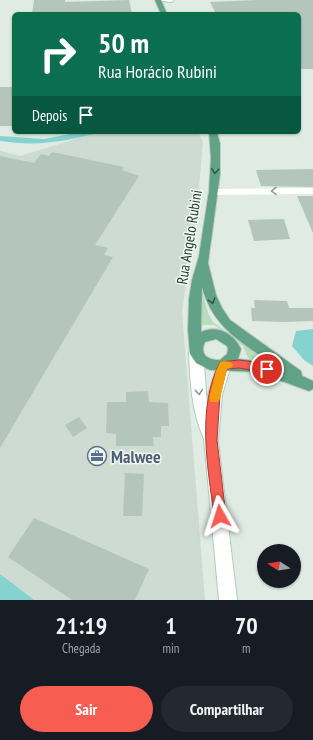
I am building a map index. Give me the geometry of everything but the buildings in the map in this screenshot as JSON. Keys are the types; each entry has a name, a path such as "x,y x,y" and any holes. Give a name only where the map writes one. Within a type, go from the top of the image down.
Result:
{"main road":[{"path":"163,12 158,0 171,0"},
{"name":"Rua Angelo Rubini","path":"196,350 194,331 196,284 204,263 213,192 216,158 216,140 214,134"},
{"path":"213,192 313,191"},
{"path":"204,263 211,299 218,315 226,323 311,386"},
{"path":"211,440 204,425 196,350 199,340 208,334 224,336 233,344 235,349 232,359 224,365 215,395 211,440 228,600"},
{"path":"196,350 199,358 209,365 239,364 258,366 284,374 311,386"}],"shaded area":[{"name":"Malwee","path":"92,134 199,134 203,142 198,198 182,312 205,600 0,600 0,151 20,156"}],"green space":[{"path":"202,290 208,313 213,322 275,366 248,358 243,346 214,325 201,325"}],"water":[{"path":"70,134 94,134 40,143 14,143 0,141 0,136 44,139"},
{"path":"313,329 313,366 304,360 292,346 296,331"},
{"path":"0,574 34,600 0,600"}],"slow traffic":[{"path":"214,399 221,371 224,365 228,365"}],"place":[{"name":"Malwee","path":"97,456"}],"route":[{"path":"220,516 211,440 215,395 221,371 224,365 239,364 258,366 267,369"}]}
